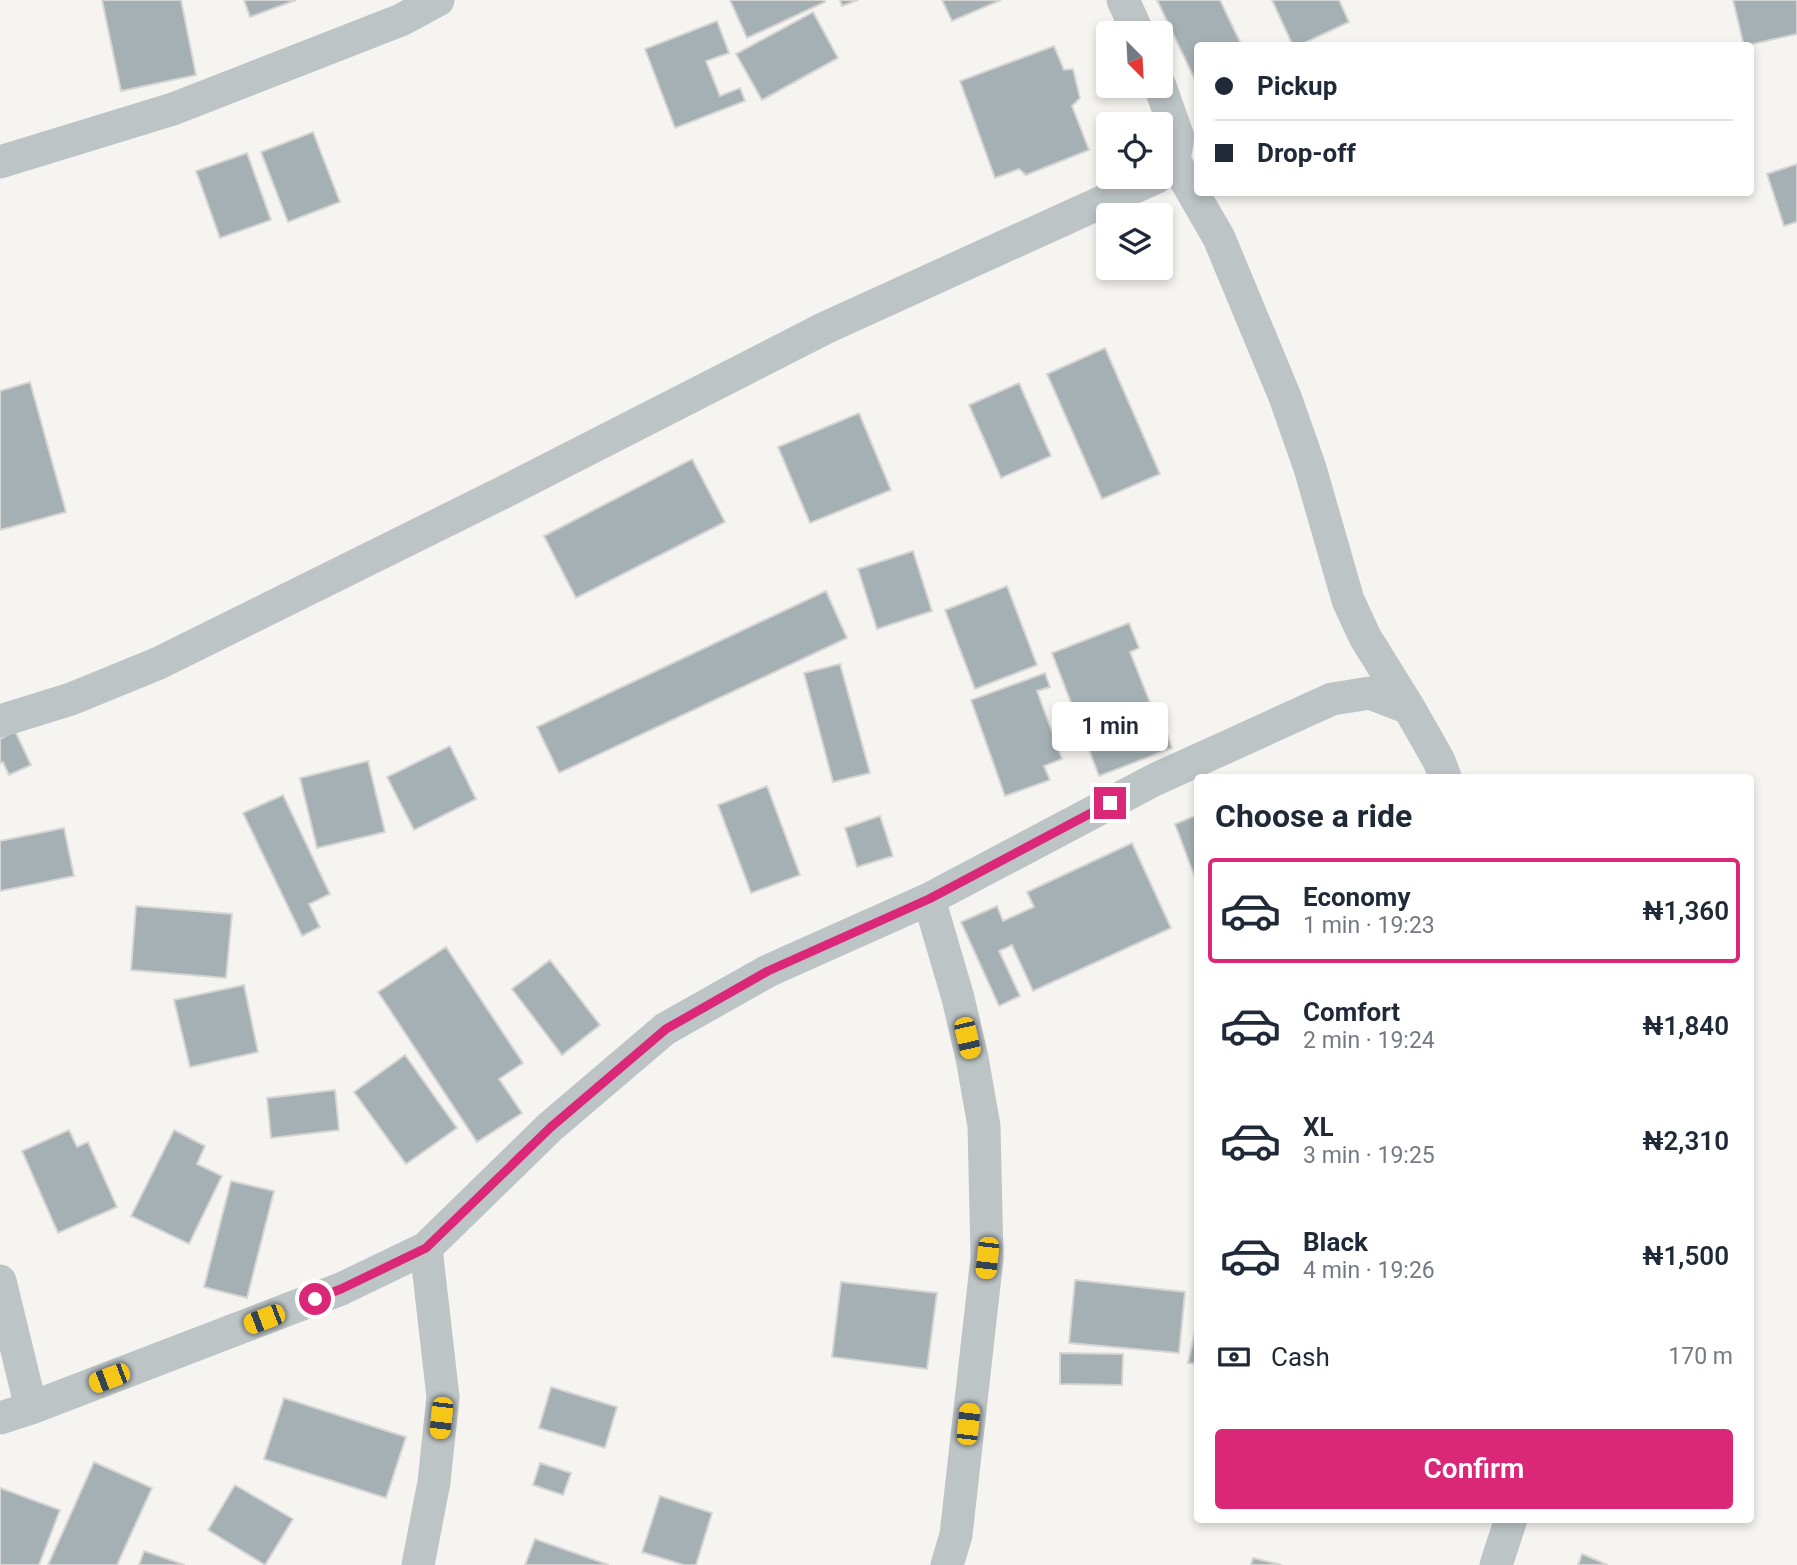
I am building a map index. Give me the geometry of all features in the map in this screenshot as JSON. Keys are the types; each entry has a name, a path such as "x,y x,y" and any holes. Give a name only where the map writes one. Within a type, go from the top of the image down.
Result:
{"street":[{"path":"0,162 173,108 401,20 438,0"},
{"path":"1123,0 1133,21"},
{"path":"1173,123 1178,137 1173,149"},
{"path":"1173,181 1219,238 1285,397 1310,468 1348,600 1365,637 1409,708 1444,774"},
{"path":"0,721 71,699 159,663 498,495 825,328 1123,189"},
{"path":"0,1418 341,1289 426,1248 551,1127 666,1029 768,971 929,899 1154,780 1332,699 1370,694 1409,708"},
{"path":"929,899 958,999 984,1126 987,1258 956,1535 947,1565"},
{"path":"418,1565 434,1482 443,1397 426,1248"},
{"path":"0,1281 31,1408"},
{"path":"1496,1565 1510,1523"}],"building":[{"path":"102,0 181,0 196,75 121,91"},
{"path":"244,0 296,0 250,17"},
{"path":"730,0 824,0 825,2 747,38"},
{"path":"840,0 858,0 842,6"},
{"path":"942,0 1001,0 952,21"},
{"path":"1157,0 1220,0 1240,42 1194,42 1194,78 1173,34 1173,21 1167,21"},
{"path":"1272,0 1339,0 1349,22 1306,42 1291,42"},
{"path":"1733,0 1797,0 1797,34 1754,44 1743,42"},
{"path":"813,12 838,58 762,100 736,54"},
{"path":"717,21 729,53 706,61 720,96 740,88 745,101 675,128 645,49"},
{"path":"1054,46 1064,70 1073,69 1080,98 1072,106 1089,150 1026,175 1019,169 995,178 960,81"},
{"path":"313,132 340,202 288,222 261,152"},
{"path":"247,153 271,220 220,238 196,171"},
{"path":"1797,164 1797,222 1784,226 1767,174"},
{"path":"1105,348 1160,474 1102,499 1047,374"},
{"path":"30,382 66,512 0,530 0,391"},
{"path":"1019,383 1051,456 1001,478 969,405"},
{"path":"859,413 891,490 810,523 778,447"},
{"path":"692,459 725,522 576,598 544,536"},
{"path":"913,551 932,611 877,629 858,569"},
{"path":"1007,586 1037,665 975,689 945,610"},
{"path":"826,591 847,638 559,773 537,727"},
{"path":"1129,623 1139,648 1130,652 1159,725 1163,723 1172,748 1099,776 1052,653"},
{"path":"840,664 870,773 833,782 804,673"},
{"path":"1045,673 1050,687 1037,691 1062,759 1044,766 1050,780 1005,796 971,700"},
{"path":"15,731 31,765 9,775 3,762 0,763 0,739"},
{"path":"450,746 476,799 414,830 387,777"},
{"path":"368,761 385,832 317,848 300,778"},
{"path":"767,786 800,875 751,893 718,805"},
{"path":"283,795 330,894 309,904 320,927 302,936 243,813"},
{"path":"880,816 893,856 857,867 845,828"},
{"path":"1194,816 1194,875 1175,824"},
{"path":"64,828 74,876 0,891 0,841"},
{"path":"1132,843 1171,928 1033,991 1012,945 999,951 1020,996 999,1006 961,922 997,906 1003,921 1034,907 1027,892"},
{"path":"136,906 232,914 226,978 131,970"},
{"path":"446,947 523,1063 499,1079 522,1113 477,1142 378,992"},
{"path":"550,960 600,1025 562,1055 512,989"},
{"path":"244,985 258,1052 190,1067 174,1000"},
{"path":"405,1055 457,1128 406,1164 354,1092"},
{"path":"335,1090 339,1130 271,1138 267,1098"},
{"path":"69,1130 77,1147 88,1142 117,1207 58,1233 22,1151"},
{"path":"174,1130 205,1146 197,1164 222,1176 189,1244 131,1216"},
{"path":"231,1181 274,1191 247,1298 204,1287"},
{"path":"1075,1280 1185,1292 1179,1353 1069,1343"},
{"path":"841,1282 937,1293 927,1369 832,1357"},
{"path":"1194,1336 1194,1364 1188,1363"},
{"path":"1060,1353 1123,1354 1122,1385 1060,1384"},
{"path":"551,1387 617,1407 605,1448 539,1428"},
{"path":"284,1398 406,1437 386,1498 264,1459"},
{"path":"94,1462 152,1488 117,1565 48,1565"},
{"path":"540,1463 571,1473 563,1495 533,1485"},
{"path":"235,1485 293,1519 265,1565 208,1530"},
{"path":"0,1488 60,1510 39,1565 0,1565"},
{"path":"660,1496 712,1513 696,1565 684,1565 642,1552"},
{"path":"535,1539 609,1565 525,1565"},
{"path":"144,1551 185,1565 139,1565"},
{"path":"1582,1554 1608,1565 1578,1565"},
{"path":"1253,1558 1282,1565 1251,1565"}],"route":[{"path":"315,1299 426,1248 551,1127 666,1029 768,971 929,899 1110,803"}]}
